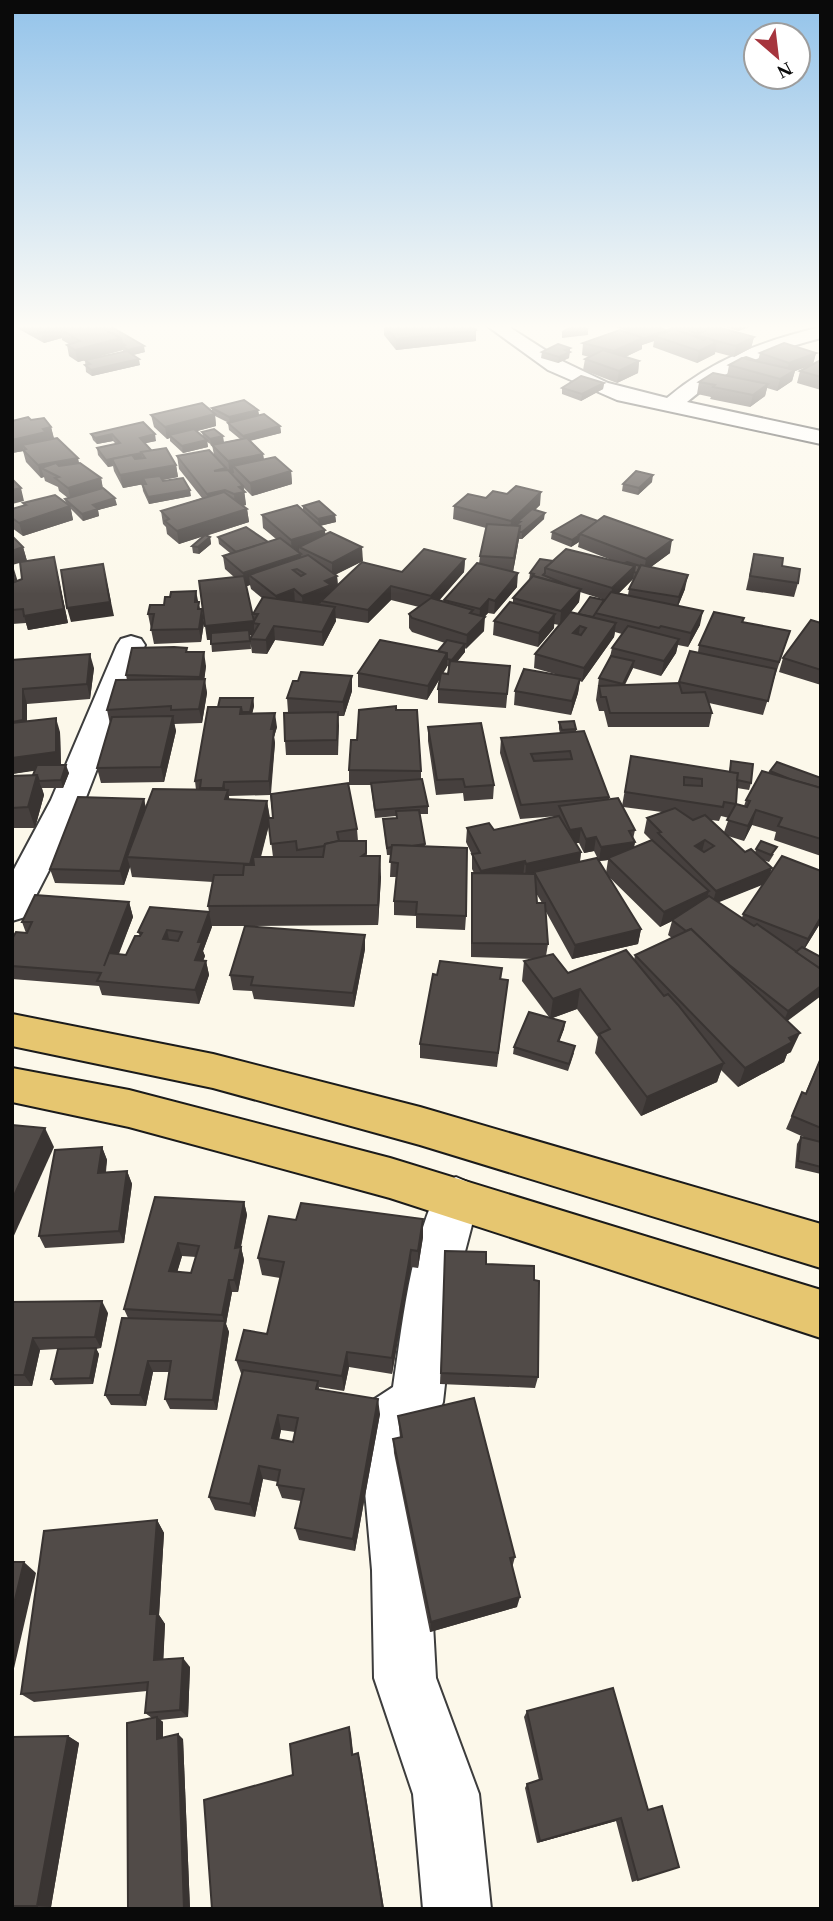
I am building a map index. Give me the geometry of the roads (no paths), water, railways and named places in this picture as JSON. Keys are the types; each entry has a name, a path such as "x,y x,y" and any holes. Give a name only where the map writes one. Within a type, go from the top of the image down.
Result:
{"main road":[{"path":"12,1030 213,1071 420,1126 821,1246"},
{"path":"12,1084 79,1096 333,1160 649,1257 821,1314"}],"street":[{"path":"715,415 821,438"},
{"path":"12,908 68,800 131,645"},
{"path":"456,1198 432,1286 417,1402 386,1423 401,1570 405,1678 446,1794 457,1909"}]}
